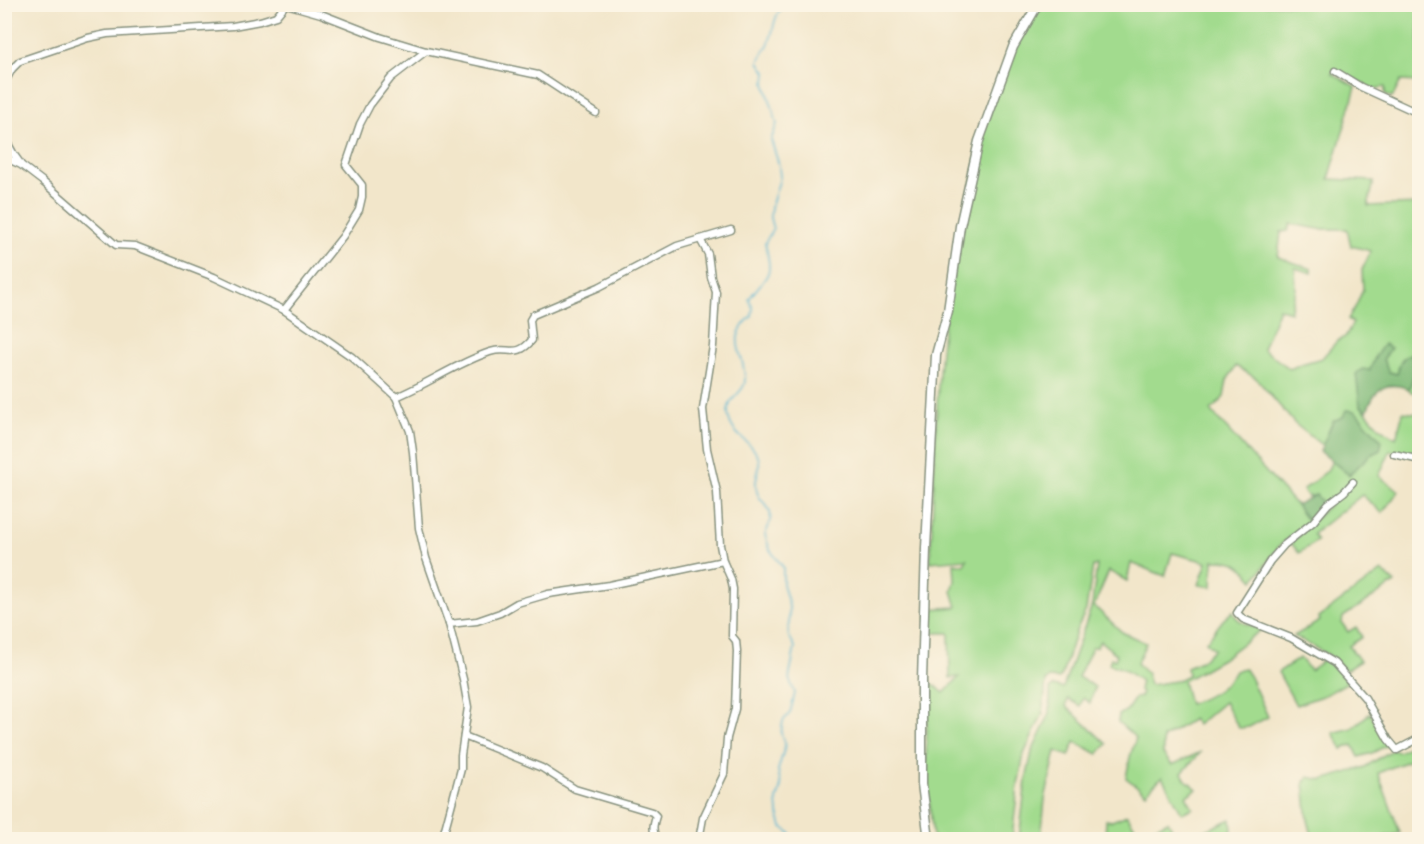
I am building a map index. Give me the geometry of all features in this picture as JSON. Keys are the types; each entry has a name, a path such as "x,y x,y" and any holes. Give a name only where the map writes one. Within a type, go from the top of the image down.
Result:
{"street":[{"path":"4,84 12,69 20,61 88,38 127,32 233,26 276,16 286,4 426,51 538,75 596,113"},
{"path":"929,840 922,784 922,680 936,355 948,311 960,226 979,141 1013,47 1038,4"},
{"path":"284,310 343,236 358,210 362,197 362,185 346,162 365,114 391,78 426,51"},
{"path":"1335,71 1361,87 1419,114"},
{"path":"4,129 11,152 21,165 116,245 135,246 214,277 284,310 352,357 396,397 410,431 419,528 449,624 468,707 461,769 442,840"},
{"path":"4,157 21,165"},
{"path":"396,397 474,358 500,348 513,352 521,349 532,340 530,321 533,315 599,287 665,251 731,230"},
{"path":"699,840 703,818 724,774 728,738 735,709 737,651 736,641 732,636 733,589 720,545 717,492 707,449 703,409 714,339 716,292 711,277 708,254 700,239"},
{"path":"1394,454 1419,460"},
{"path":"1353,482 1328,504 1313,522 1284,545 1270,561 1237,613 1239,617 1291,638 1334,663 1365,698 1388,739 1397,750 1419,738"},
{"path":"449,624 477,621 500,613 517,603 548,594 609,585 723,561"},
{"path":"464,736 542,768 575,789 652,812 656,816 653,823 657,840"}],"green space":[{"path":"1043,4 1419,5 1419,82 1401,81 1392,98 1385,95 1385,87 1372,89 1334,69 1332,73 1356,87 1329,179 1374,181 1368,206 1419,204 1419,393 1411,392 1409,389 1415,374 1389,372 1383,360 1376,355 1360,405 1381,429 1396,438 1403,412 1419,414 1419,430 1415,456 1390,451 1379,476 1399,491 1382,513 1362,495 1313,534 1317,541 1299,553 1291,543 1343,491 1324,505 1316,495 1308,497 1303,490 1327,471 1332,461 1349,475 1370,455 1380,450 1343,417 1333,421 1323,446 1295,424 1256,378 1236,366 1227,380 1224,397 1211,411 1296,505 1309,523 1280,545 1254,580 1245,570 1232,562 1213,560 1212,587 1199,585 1207,562 1172,553 1165,576 1131,563 1127,581 1109,571 1094,606 1122,632 1146,643 1137,663 1147,674 1150,685 1176,681 1188,675 1187,667 1201,661 1214,649 1206,642 1233,611 1241,621 1262,629 1222,659 1183,681 1189,704 1215,692 1235,671 1244,668 1268,717 1249,727 1239,728 1224,702 1197,725 1193,719 1163,738 1163,754 1172,765 1201,752 1182,773 1186,780 1197,789 1186,796 1193,808 1182,813 1162,777 1146,793 1126,778 1136,738 1118,722 1119,715 1127,710 1135,698 1140,697 1141,681 1123,669 1109,664 1111,658 1115,660 1117,655 1100,641 1096,648 1093,646 1078,677 1095,687 1090,703 1083,698 1080,706 1068,699 1066,706 1107,744 1098,754 1075,742 1069,756 1056,751 1045,799 1041,839 1019,839 1032,752 1050,713 1050,689 1053,686 1063,688 1092,605 1097,565 1093,566 1086,610 1076,631 1062,675 1059,679 1046,680 1043,713 1024,754 1012,839 933,839 926,767 928,680 944,693 959,677 950,678 949,633 927,633 928,609 957,607 952,591 955,581 954,563 964,565 967,559 930,562 937,395 944,323 972,180 985,127 1002,74 1027,26","holes":["1291,224 1319,229 1347,229 1351,246 1371,251 1362,270 1363,289 1348,319 1353,323 1345,337 1337,341 1322,358 1290,369 1263,349 1279,308 1290,312 1296,289 1295,268 1312,273 1312,269 1278,257 1281,232 1288,231"]},
{"path":"1384,344 1391,348 1383,360 1389,372 1397,374 1404,358 1419,351 1419,361 1409,389 1401,386 1382,388 1373,397 1367,411 1360,405 1356,374 1362,369 1370,370 1376,355"},
{"path":"1346,410 1355,411 1382,441 1380,450 1370,455 1349,475 1320,451 1333,421 1343,417"},
{"path":"1316,495 1324,505 1309,523 1296,505"},
{"path":"1382,571 1395,583 1343,617 1342,623 1348,632 1356,627 1362,637 1349,646 1360,661 1346,670 1330,656 1294,636 1320,621 1319,617"},
{"path":"1300,658 1310,670 1322,659 1334,667 1348,682 1325,695 1296,705 1278,672"},
{"path":"1370,713 1388,745 1359,757 1353,745 1342,749 1333,733 1352,728"},
{"path":"1419,741 1419,781 1410,760 1378,773 1400,833 1375,839 1313,839 1308,820 1304,783 1308,777 1323,780 1365,767 1392,750 1399,752"},
{"path":"1127,815 1135,827 1121,835 1123,839 1105,839 1106,820 1112,821"},
{"path":"1231,819 1232,831 1215,839 1186,839"},
{"path":"1168,821 1178,839 1146,839 1143,833"}],"waterway":[{"path":"784,4 777,14 768,45 759,62 766,72 765,83 777,124 771,140 779,165 780,178 771,207 770,218 773,229 765,243 769,269 765,279 749,299 753,309 752,316 739,332 738,346 745,384 730,403 728,414 733,428 752,447 759,459 757,493 767,506 770,516 765,535 770,550 783,567 783,584 789,606 789,636 795,647 789,679 795,693 790,713 783,721 781,733 785,746 778,770 781,786 777,800 782,827 795,840"}]}
